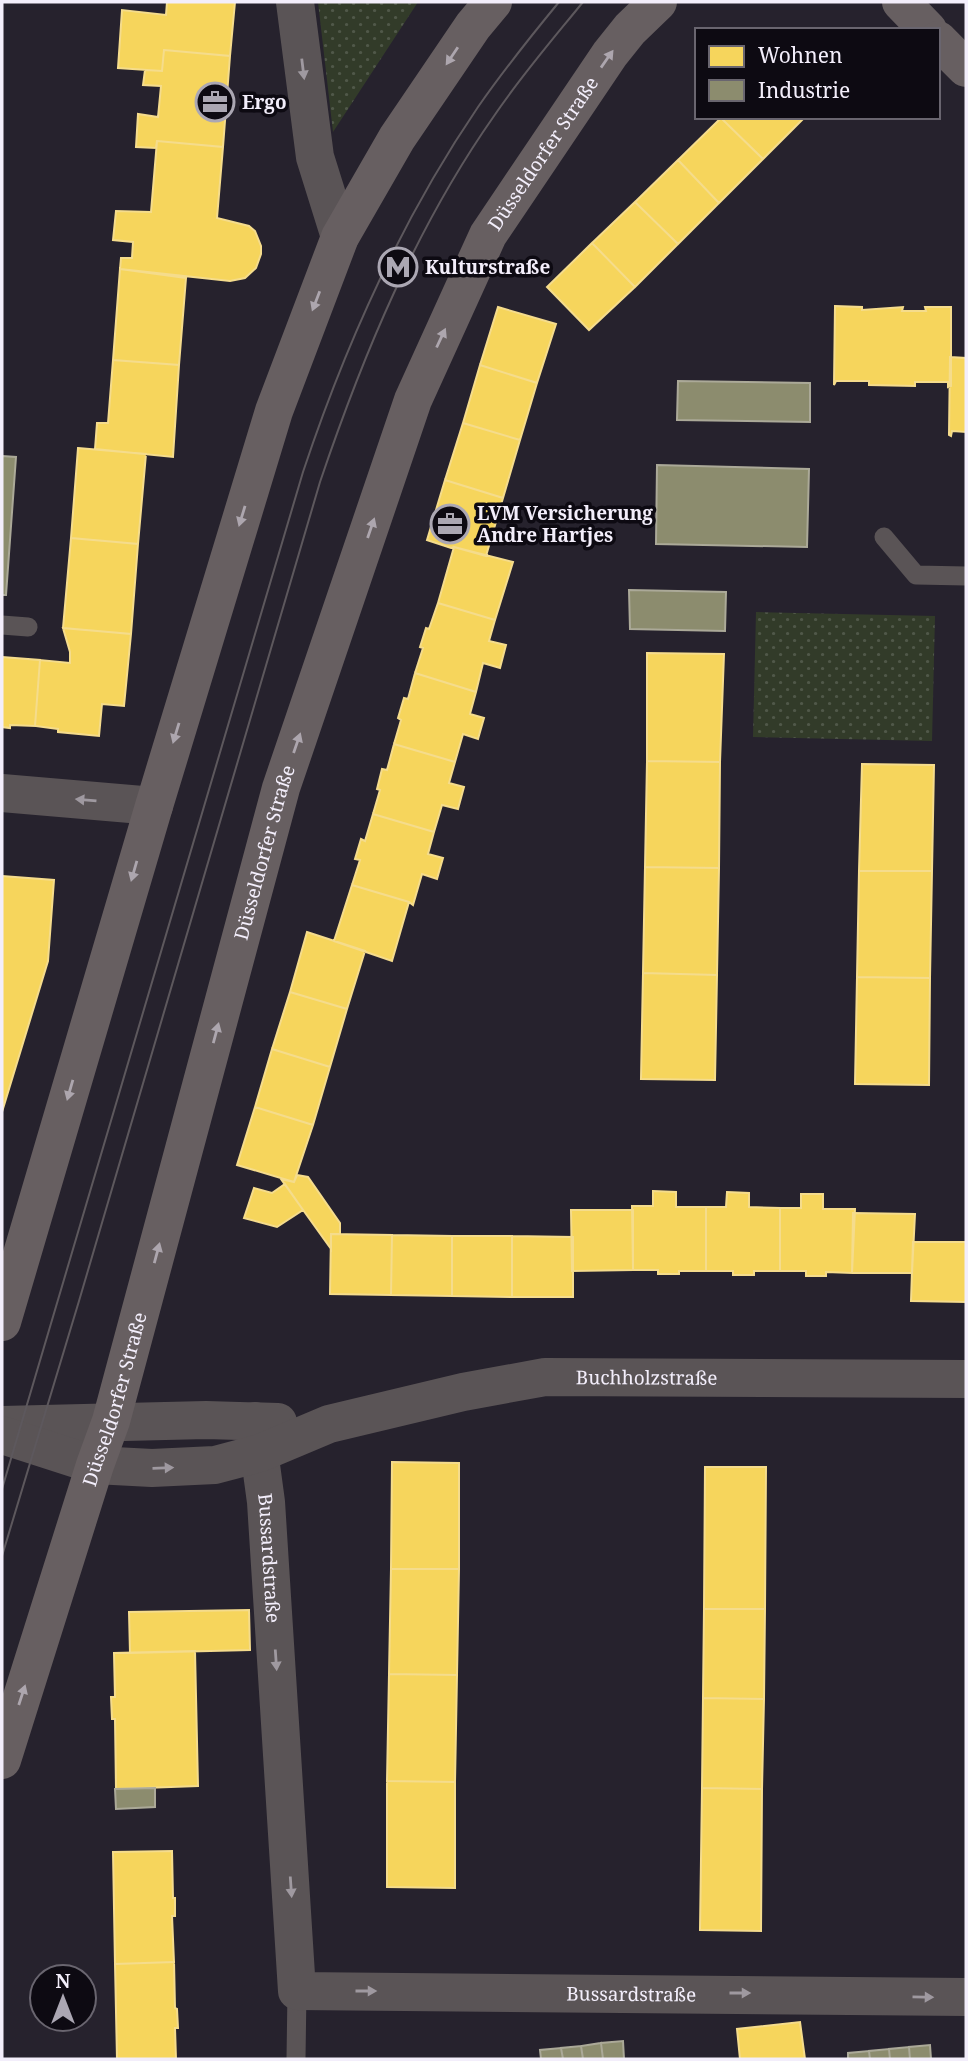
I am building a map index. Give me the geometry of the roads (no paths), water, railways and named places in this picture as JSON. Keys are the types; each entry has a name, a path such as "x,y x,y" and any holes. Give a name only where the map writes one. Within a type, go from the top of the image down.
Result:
{"main road":[{"path":"2,1322 274,411 340,237 397,138 473,26 494,2"},
{"name":"Düsseldorfer Straße","path":"2,1760 111,1421 281,788 413,400 488,235 610,54 630,29 658,2"},
{"path":"901,2 926,28"},
{"path":"940,42 966,68"}],"street":[{"path":"295,2 315,157 340,237"},
{"path":"2,793 154,806"},
{"name":"Buchholzstraße","path":"2,1425 111,1421 257,1437 545,1377 966,1379"},
{"name":"Buchholzstraße","path":"2,1435 95,1465 152,1468 215,1465 257,1437"},
{"name":"Bussardstraße","path":"257,1437 266,1502 297,1991 966,1997"}],"lane":[{"path":"884,537 916,575 966,576"},
{"path":"2,625 28,627"},
{"name":"Bussardstraße","path":"296,2059 297,1991"}],"tram line":[{"path":"2,1489 303,472 320,424 357,330 424,194 478,107 559,2"},
{"path":"2,1556 320,482 354,387 416,247 466,158 515,87 583,2"}],"place":[{"name":"Ergo","path":"215,102"},
{"name":"Kulturstraße","path":"398,267"},
{"name":"LVM Versicherung Andre Hartjes","path":"450,524"}]}
